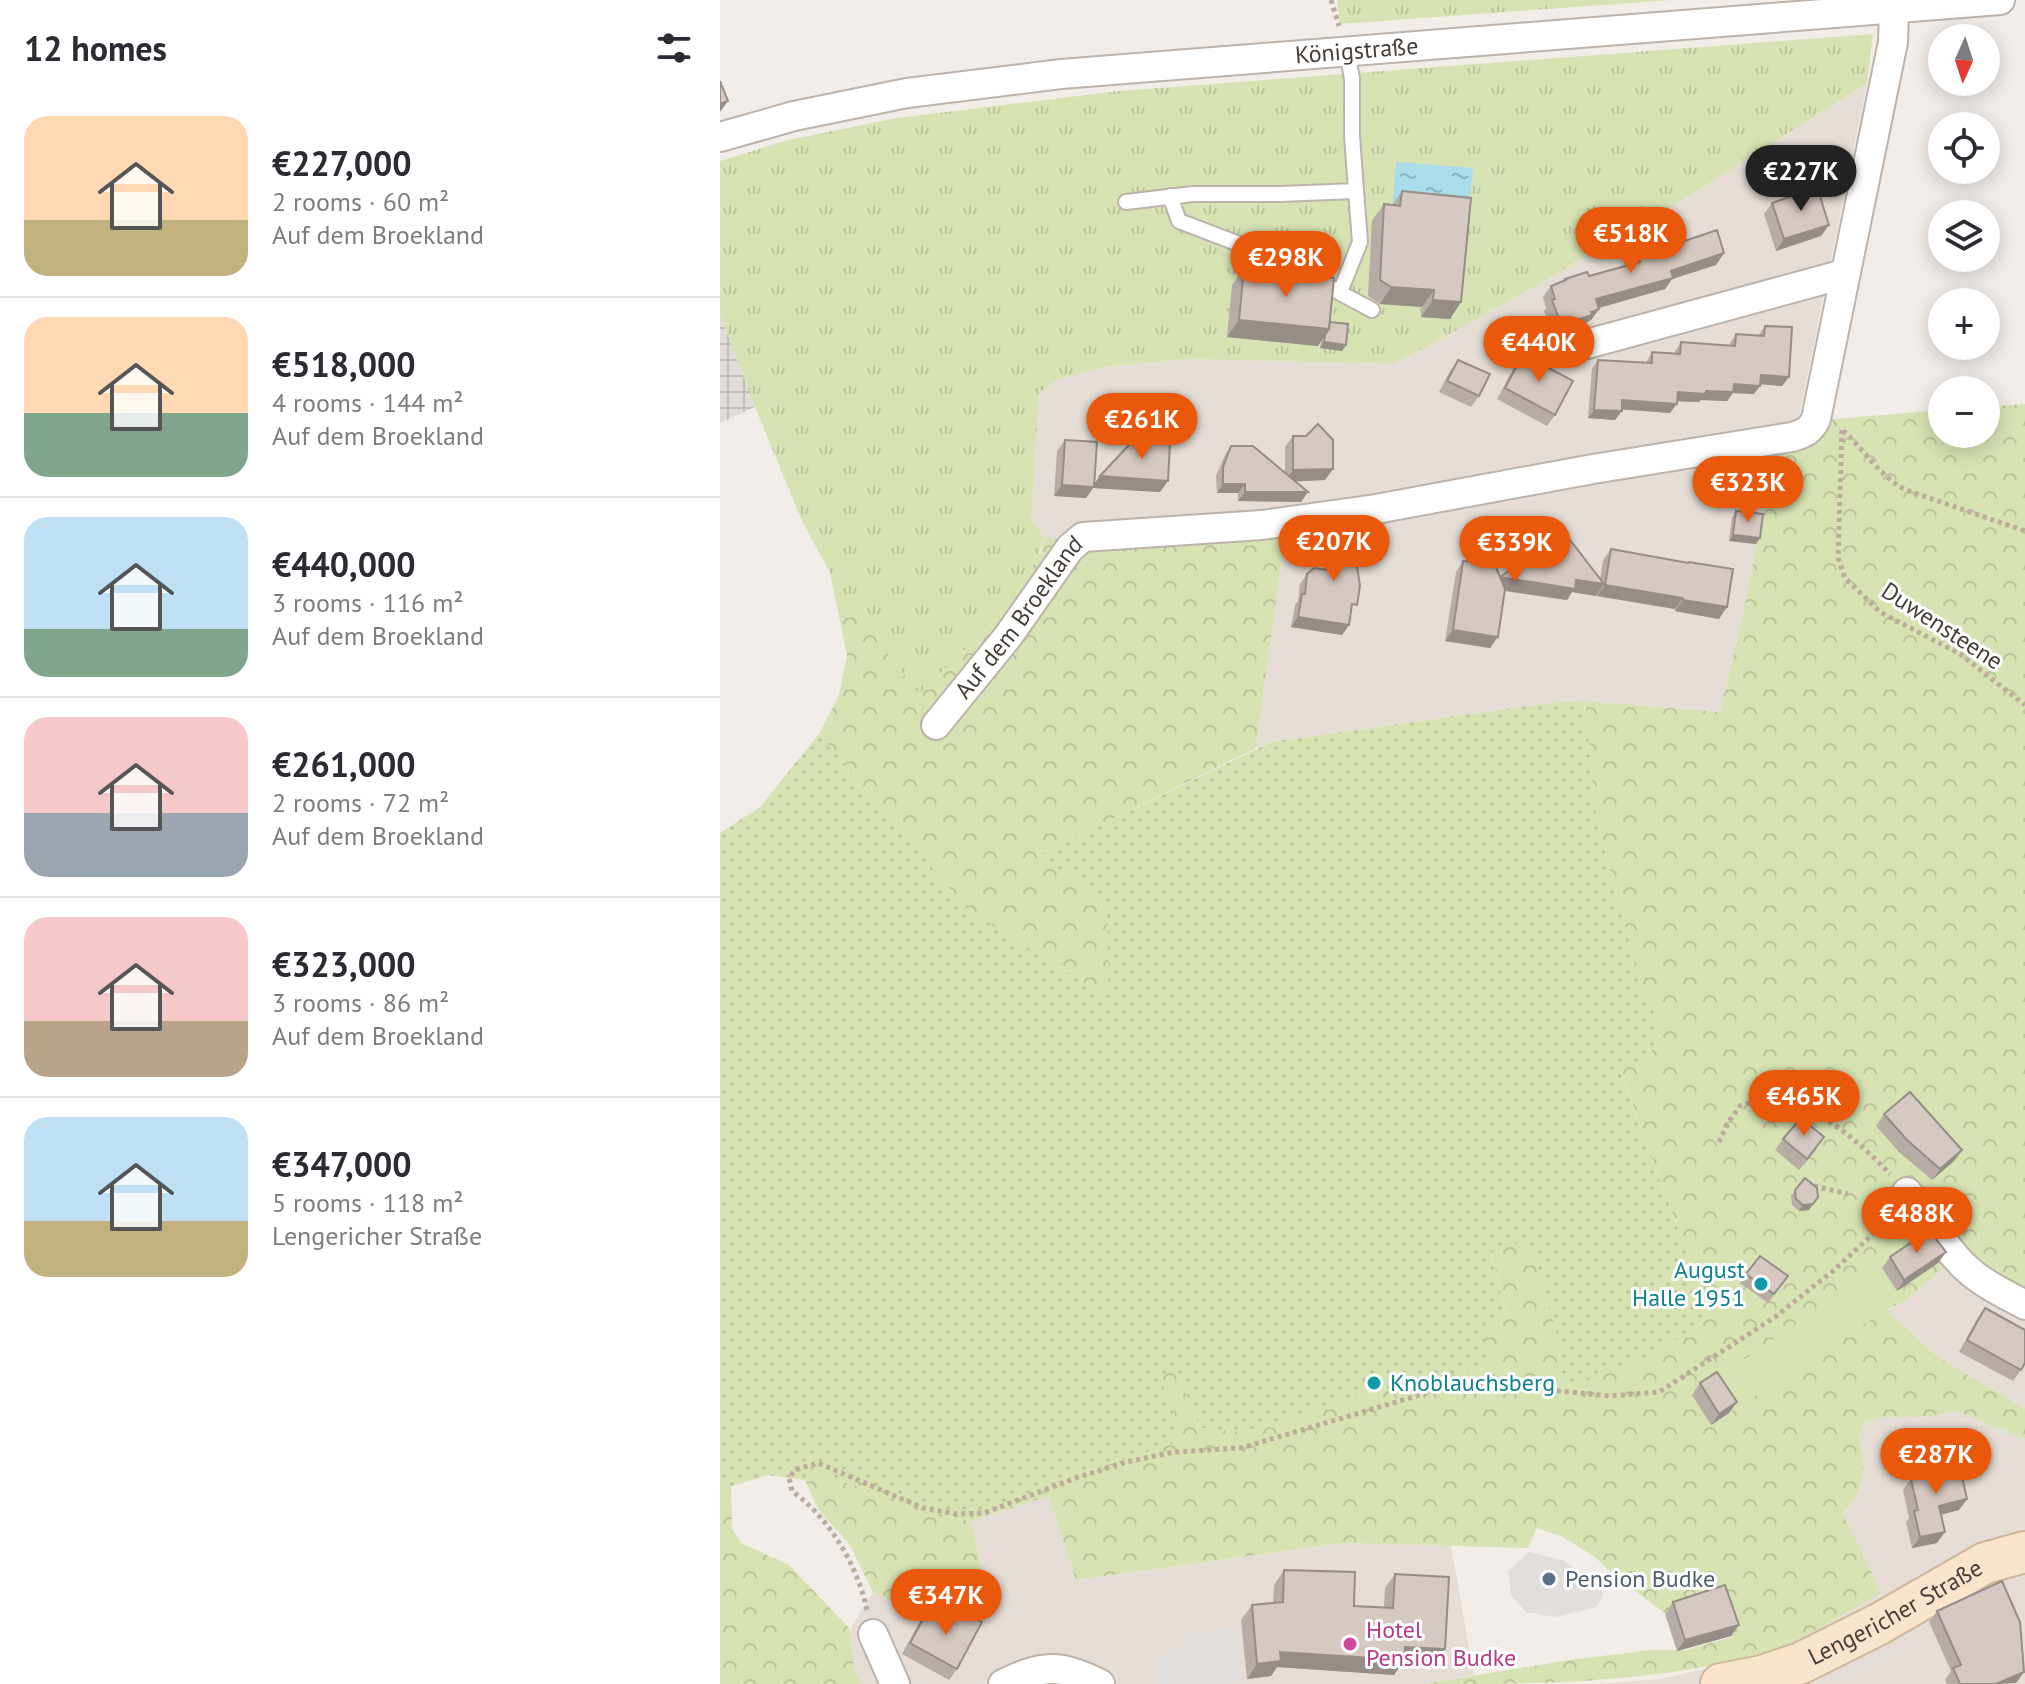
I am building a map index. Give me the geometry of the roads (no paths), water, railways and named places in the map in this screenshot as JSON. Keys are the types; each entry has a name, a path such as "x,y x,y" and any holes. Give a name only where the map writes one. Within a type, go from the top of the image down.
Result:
{"main road":[{"name":"Lengericher Straße","path":"1721,1684 1762,1676 1806,1673 1879,1624 1985,1563 2025,1552"}],"street":[{"name":"Königstraße","path":"720,137 794,116 907,93 1061,74 2000,0"},
{"name":"Auf dem Broekland","path":"936,725 1009,635 1070,548 1083,537 1262,525 1376,509 1593,469 1792,437 1811,429 1816,419 1893,42 1894,8"},
{"path":"1576,347 1844,274"},
{"path":"1907,1192 1967,1269 1985,1283 2025,1305"},
{"path":"873,1634 895,1684"},
{"path":"1003,1684 1042,1668 1062,1669 1100,1684"}],"lane":[{"path":"1340,292 1360,242 1352,136 1352,79 1347,51"},
{"path":"1126,202 1170,196 1356,191"},
{"path":"1170,196 1179,221 1273,257 1372,310"},
{"path":"1508,329 1564,350 1576,347"}],"water":[{"path":"1396,162 1473,168 1469,207 1393,201"}],"place":[{"name":"August Halle 1951","path":"1761,1284"},
{"name":"Knoblauchsberg","path":"1374,1383"},
{"name":"Pension Budke","path":"1549,1579"},
{"name":"Hotel Pension Budke","path":"1350,1644"}]}
